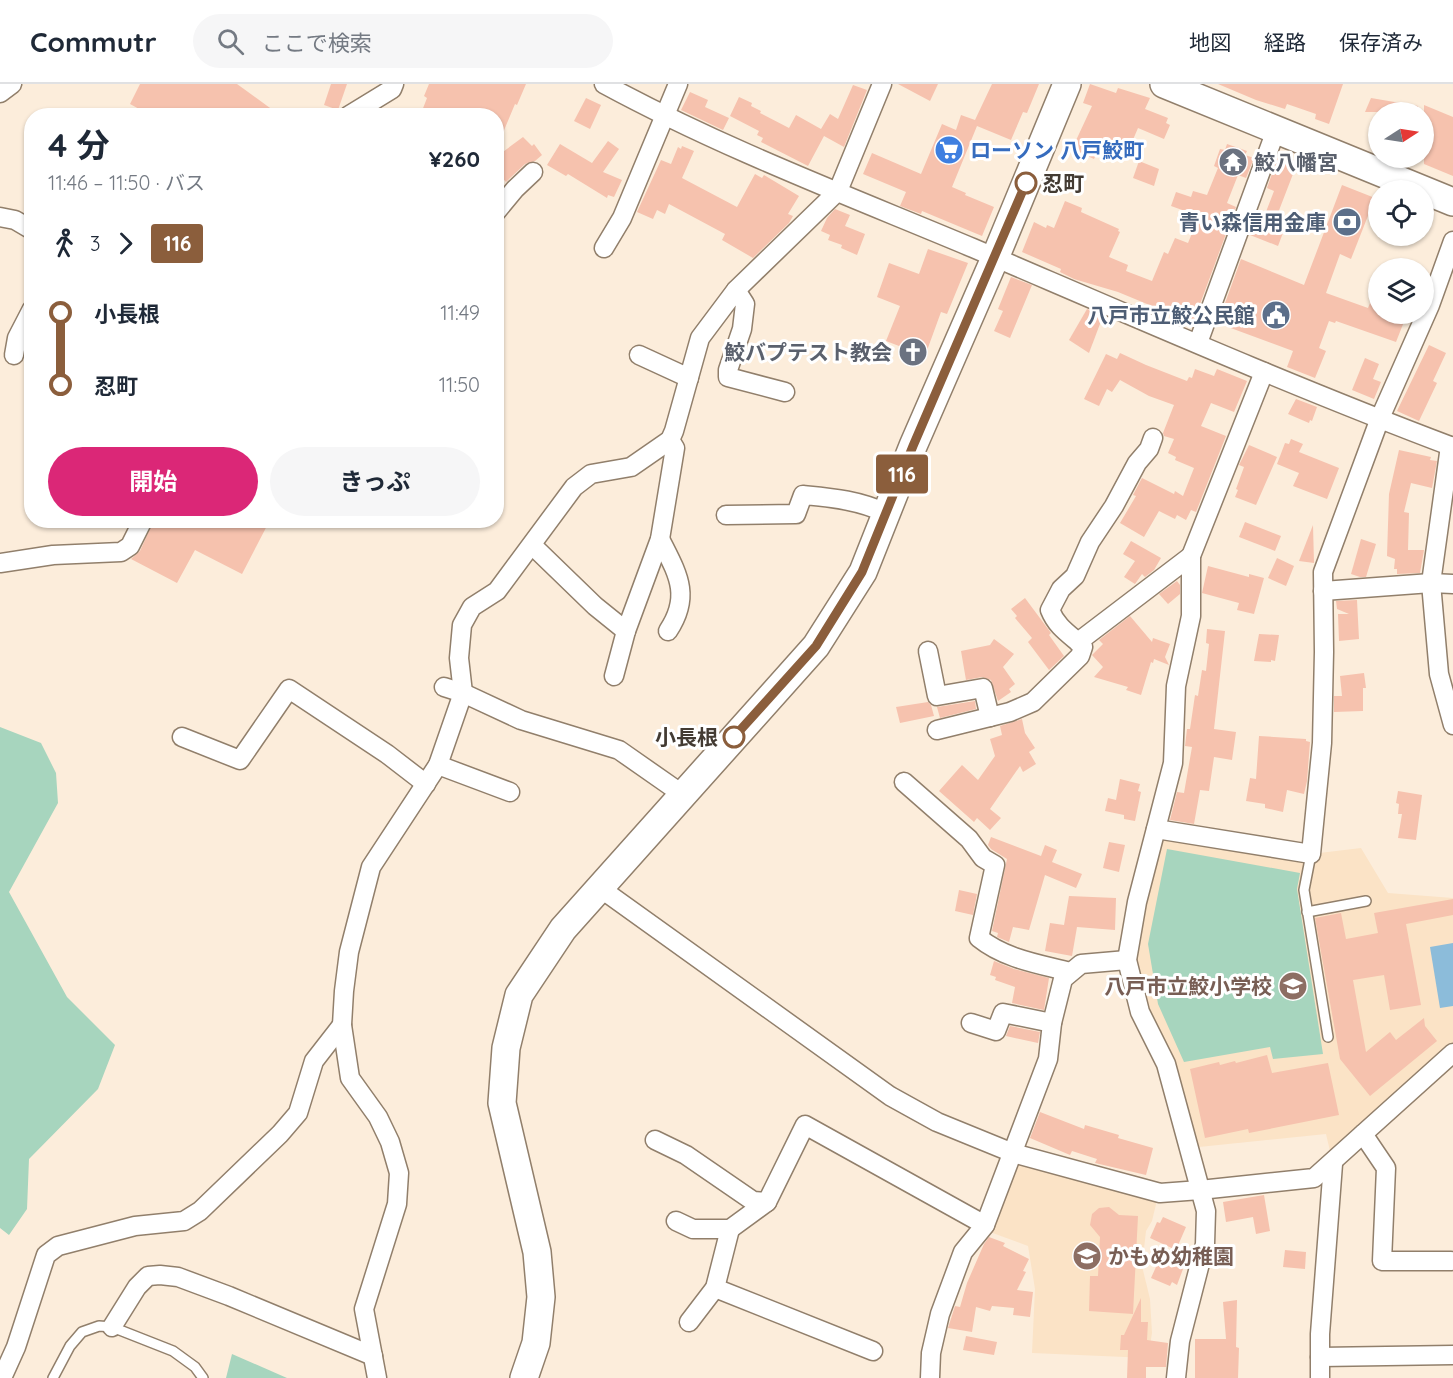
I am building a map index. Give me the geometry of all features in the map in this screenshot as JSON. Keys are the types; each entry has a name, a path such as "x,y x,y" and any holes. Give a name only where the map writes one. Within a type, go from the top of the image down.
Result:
{"street":[{"path":"0,93 12,84"},
{"path":"361,108 392,89 394,84"},
{"path":"604,84 664,116 838,191 1264,372 1451,446 1431,583 1439,674 1453,725"},
{"path":"604,248 622,218 678,84"},
{"path":"377,1378 364,1309 397,1204 399,1173 390,1142 378,1117 350,1078 342,1025 344,991 349,952 371,867 438,765 463,693 459,658 462,625 472,607 497,591 574,487 591,474 631,467 670,440 700,338 736,290 838,191 882,84"},
{"path":"524,1378 536,1343 541,1297 537,1252 501,1103 506,1048 519,995 563,929 816,646 862,572 1067,84"},
{"path":"1164,84 1453,202"},
{"path":"1198,343 1276,130"},
{"path":"504,202 532,172"},
{"path":"0,217 15,220 24,225"},
{"path":"1156,829 1311,854 1322,743 1323,572 1380,418 1430,305 1453,241"},
{"path":"736,290 745,304 742,329 728,370 729,377 785,392"},
{"path":"14,355 17,338 24,324"},
{"path":"639,355 689,378"},
{"path":"1176,1378 1180,1341 1204,1244 1206,1211 1166,1064 1140,1012 1127,960 1137,902 1173,763 1176,686 1191,616 1191,556 1264,372"},
{"path":"937,730 1010,712 1033,702 1080,656 1083,647 1061,628 1054,620 1050,610 1060,589 1075,576 1090,542 1114,506 1137,463 1149,449 1153,438"},
{"path":"614,676 626,631 660,539 675,448 670,440"},
{"path":"726,515 796,514 803,495 865,503 886,513"},
{"path":"0,563 53,555 121,552 130,546 139,528"},
{"path":"660,539 680,582 681,595 674,622 668,631"},
{"path":"532,545 595,606 626,631"},
{"path":"1078,642 1191,556"},
{"path":"1323,591 1431,583 1453,584"},
{"path":"928,651 937,696 983,688 990,717"},
{"path":"444,687 463,693 521,720 619,750 682,794"},
{"path":"182,737 240,760 289,689 387,754 426,784"},
{"path":"438,765 510,792"},
{"path":"904,782 969,839 983,858 995,865 979,939 1017,959 1070,972"},
{"path":"600,888 890,1096 937,1122 1013,1153 1160,1192 1314,1178 1333,1164 1449,1054 1453,1053"},
{"path":"930,1378 931,1353 940,1314 963,1252 986,1225 1048,1059 1052,1023 1063,979 1081,964 1127,960"},
{"path":"971,1023 996,1031 1004,1013 1052,1023"},
{"path":"2,1378 16,1347 46,1255 58,1246 135,1226 184,1221 200,1211 280,1134 298,1113 314,1061 342,1025"},
{"path":"676,1221 693,1229 730,1228 767,1202 806,1125 986,1225"},
{"path":"1363,1134 1386,1168 1382,1261 1451,1261"},
{"path":"655,1140 686,1155 753,1201 767,1202"},
{"path":"1320,1378 1320,1334 1333,1164"},
{"path":"689,1322 715,1288 730,1228"},
{"path":"112,1327 137,1287 148,1276 160,1275 177,1277 229,1296 373,1356"},
{"path":"715,1288 873,1350"},
{"path":"1320,1357 1453,1355"}],"lane":[{"path":"1311,854 1304,890 1328,1037"},
{"path":"1307,912 1366,902"},
{"path":"54,1378 70,1346 82,1332 99,1326 112,1327 173,1351 195,1367 203,1378"}],"shaded area":[{"name":"八戸市立鮫小学校","path":"1156,829 1311,854 1361,848 1388,893 1453,898 1453,1053 1333,1164 1326,1134 1189,1148 1127,960"},
{"name":"かもめ幼稚園","path":"1019,1163 1157,1200 1152,1221 1146,1231 1142,1266 1150,1299 1152,1333 1148,1358 1032,1353 1035,1289 1028,1246 990,1232 1015,1165"}],"green space":[{"path":"0,727 41,743 56,773 58,803 9,892 67,997 115,1045 98,1089 29,1159 27,1209 9,1235 0,1228"},
{"path":"1167,849 1300,873 1297,889 1323,1054 1273,1059 1270,1047 1184,1062 1158,1004 1148,944"},
{"path":"232,1354 287,1378 226,1378"}],"water":[{"path":"1453,943 1453,1006 1440,1008 1430,947"}],"building":[{"path":"140,84 237,84 270,108 137,108 130,104"},
{"path":"331,84 347,84 339,108 324,105"},
{"path":"429,84 526,84 504,130 504,108 423,108 427,98 424,96"},
{"path":"898,84 938,84 930,101"},
{"path":"992,84 1039,84 1027,113 1023,112 1011,140 977,126 952,187 994,207 982,236 922,211 921,214 900,206 906,192 863,174 872,153 921,174 942,124 956,130 961,115 975,120"},
{"path":"1090,84 1116,93 1118,88 1150,98 1145,109 1168,118 1166,123 1170,125 1164,139 1138,128 1129,149 1103,139 1094,159 1072,149 1092,106 1083,103"},
{"path":"1218,84 1343,84 1329,124 1315,119 1316,114 1287,104 1285,109"},
{"path":"853,85 867,90 844,147 824,136 808,166 761,142 763,138 757,135 759,131 730,116 739,97 752,103 751,106 761,111 760,113 789,128 796,115 821,129 830,114 838,119"},
{"path":"690,92 708,100 705,107 729,118 723,130 681,110"},
{"path":"586,98 601,105 590,129 574,121"},
{"path":"1371,98 1394,102 1369,102"},
{"path":"1434,109 1453,117 1453,176 1434,168"},
{"path":"523,137 532,146 534,144 542,155 535,161 525,164 506,182 504,180 504,151"},
{"path":"608,141 619,149 603,172 622,180 614,197 608,195 607,198 568,174 566,176 547,165 560,144 592,163"},
{"path":"1227,144 1247,151 1245,155 1254,158 1246,178 1238,175 1227,203 1236,207 1193,323 1118,292 1074,279 1060,272 1061,269 1022,252 1034,222 1046,228 1047,225 1054,228 1065,201 1082,208 1081,212 1119,229 1120,232 1109,257 1128,265 1126,271 1152,281 1164,252 1168,254 1175,238 1188,243 1199,216 1171,206 1176,192 1191,197 1193,191 1207,195 1218,168 1214,166 1220,149 1225,150"},
{"path":"682,146 694,151 682,178 737,207 755,174 762,178 764,175 799,196 788,214 793,216 789,223 753,258 722,240 725,234 669,204 665,214 657,210 653,219 637,212 661,160 671,164 678,147 681,149"},
{"path":"1279,154 1298,161 1278,213 1289,217 1278,246 1250,235 1257,214 1264,217 1274,191 1267,188"},
{"path":"1139,161 1159,169 1154,186 1133,178"},
{"path":"1342,185 1368,195 1368,216 1351,259 1340,254 1326,293 1368,308 1368,324 1403,324 1396,342 1336,321 1335,323 1329,321 1319,348 1326,351 1315,378 1287,367 1293,351 1228,327 1235,310 1224,306 1241,259 1304,285"},
{"path":"835,209 850,215 845,226 865,234 857,255 841,248 842,245 828,240 830,235 821,231 827,218"},
{"path":"928,249 968,263 947,314 941,312 925,356 886,341 900,306 877,297 889,263 919,274"},
{"path":"1011,277 1032,285 1010,338 994,331 1003,311 998,309"},
{"path":"1087,309 1103,316 1089,353 1069,340"},
{"path":"1429,345 1446,353 1433,381 1437,383 1419,421 1397,411"},
{"path":"1120,353 1187,381 1189,377 1192,378 1195,369 1214,376 1217,369 1247,381 1234,412 1211,403 1201,426 1226,436 1196,512 1191,510 1186,520 1177,515 1175,519 1159,511 1144,537 1120,523 1136,496 1133,495 1142,478 1183,496 1194,468 1175,460 1176,457 1168,453 1174,439 1164,436 1163,433 1174,405 1149,396 1120,380 1112,392 1107,389 1099,406 1084,399 1106,354 1117,359"},
{"path":"1365,358 1379,364 1373,379 1381,382 1374,399 1352,390"},
{"path":"1296,399 1317,407 1309,423 1288,414"},
{"path":"1291,439 1303,444 1299,452 1339,468 1327,499 1293,486 1299,473 1277,464 1285,443 1289,444"},
{"path":"1249,445 1277,457 1256,505 1235,497 1244,467 1239,465"},
{"path":"1399,450 1431,457 1430,460 1437,461 1432,488 1411,483 1404,512 1409,513 1408,550 1424,550 1420,573 1397,574 1397,569 1394,569 1395,559 1387,556 1389,494"},
{"path":"1245,522 1281,536 1275,551 1239,537"},
{"path":"1313,525 1314,563 1299,561"},
{"path":"150,528 266,528 242,574 195,550 177,583 131,559 140,551"},
{"path":"1361,539 1376,544 1366,577 1351,574"},
{"path":"1131,541 1161,558 1154,570 1145,577 1142,574 1135,584 1124,577 1135,561 1123,554"},
{"path":"1277,558 1294,566 1286,586 1268,578"},
{"path":"1208,566 1249,577 1249,574 1264,578 1254,614 1237,610 1239,603 1202,593"},
{"path":"1177,581 1180,585 1180,594 1168,604 1159,594"},
{"path":"1025,598 1051,633 1049,635 1064,656 1049,670 1028,642 1032,638 1015,618 1017,616 1011,609"},
{"path":"1357,600 1359,639 1339,641 1338,614 1349,614 1337,609 1336,601"},
{"path":"1130,616 1152,642 1153,638 1170,644 1165,657 1169,665 1154,659 1153,663 1151,662 1141,695 1126,690 1128,687 1094,677 1103,667 1092,655 1103,644 1099,640"},
{"path":"1207,629 1225,631 1214,729 1236,732 1232,760 1214,757 1209,791 1200,790 1194,824 1170,820 1177,792 1184,793 1192,747 1185,746 1187,729 1190,729 1195,695 1198,696 1202,670 1206,671 1209,644 1206,643"},
{"path":"1259,634 1279,635 1275,661 1254,661"},
{"path":"994,639 1014,654 1003,667 1015,684 1009,689 1011,692 998,701 991,680 982,677 966,680 961,651 990,645"},
{"path":"1364,673 1366,688 1363,688 1363,711 1334,712 1334,696 1342,696 1340,676"},
{"path":"975,701 976,709 940,718 937,707"},
{"path":"928,702 934,716 900,723 896,707"},
{"path":"1022,719 1025,733 1035,748 1029,752 1036,764 1023,772 1020,766 990,809 1001,818 990,830 977,818 974,822 939,791 962,765 978,780 995,756 990,739 1002,735 1000,726"},
{"path":"1259,736 1306,739 1310,742 1304,794 1287,790 1283,812 1265,808 1265,804 1246,801 1250,778 1256,779"},
{"path":"1120,779 1140,784 1138,791 1141,792 1135,821 1124,819 1124,815 1105,811 1108,798 1116,800"},
{"path":"1398,791 1422,795 1416,840 1398,838 1402,814 1398,814 1399,804 1396,803"},
{"path":"991,837 1041,856 1045,845 1057,850 1052,862 1082,874 1076,888 1045,875 1029,930 1013,927 1009,942 997,937 998,933 992,931 1007,859 988,845"},
{"path":"1109,842 1125,845 1119,872 1103,868"},
{"path":"959,890 977,894 973,915 955,911"},
{"path":"1069,896 1116,898 1115,930 1077,927 1072,956 1045,951 1050,923 1064,925"},
{"path":"1453,899 1453,915 1406,924 1421,1005 1390,1010 1384,975 1353,980 1366,1052 1390,1032 1396,1040 1424,1018 1425,1026 1437,1041 1370,1096 1340,1059 1315,918 1341,913 1346,939 1378,933 1374,913"},
{"path":"994,961 1049,978 1044,1010 1012,1003 1015,987 995,980 996,977 990,975"},
{"path":"1010,1026 1040,1032 1038,1043 1006,1036"},
{"path":"1267,1055 1272,1073 1328,1063 1339,1115 1249,1133 1248,1129 1205,1138 1190,1069 1219,1062 1220,1065 1235,1061 1236,1063"},
{"path":"1040,1112 1084,1129 1085,1125 1153,1148 1146,1175 1095,1163 1097,1159 1072,1151 1070,1155 1030,1138"},
{"path":"1264,1195 1270,1231 1256,1234 1253,1217 1226,1222 1223,1202"},
{"path":"1109,1207 1119,1215 1138,1216 1133,1314 1089,1311 1090,1276 1098,1276 1100,1237 1090,1225 1092,1214 1099,1208"},
{"path":"1163,1217 1186,1227 1176,1250 1150,1238 1157,1222 1160,1223"},
{"path":"989,1237 1005,1243 1003,1246 1029,1259 1023,1271 1026,1272 1017,1290 1033,1292 1030,1317 1013,1315 1014,1308 992,1306 990,1311 976,1307 972,1332 948,1328 955,1306 960,1307 967,1283"},
{"path":"1285,1250 1306,1252 1305,1269 1283,1267"},
{"path":"1160,1258 1183,1269 1177,1285 1172,1282 1170,1286 1151,1278"},
{"path":"1141,1298 1141,1322 1148,1322 1147,1340 1168,1343 1166,1367 1146,1367 1146,1378 1127,1378 1128,1350 1120,1350 1121,1335 1124,1335"},
{"path":"1237,1300 1238,1378 1195,1378 1195,1339 1226,1339 1223,1302"},
{"path":"966,1336 997,1342 994,1355 963,1350"}],"bus line":[{"name":"116","path":"734,737 816,646 862,572 913,446 1026,183"}],"place":[{"name":"ローソン 八戸鮫町","path":"949,150"},
{"name":"鮫八幡宮","path":"1233,162"},
{"name":"忍町","path":"1026,183"},
{"name":"青い森信用金庫","path":"1347,222"},
{"name":"八戸市立鮫公民館","path":"1276,315"},
{"name":"鮫バプテスト教会","path":"913,352"},
{"name":"小長根","path":"734,737"},
{"name":"八戸市立鮫小学校","path":"1293,986"},
{"name":"かもめ幼稚園","path":"1087,1256"}]}
